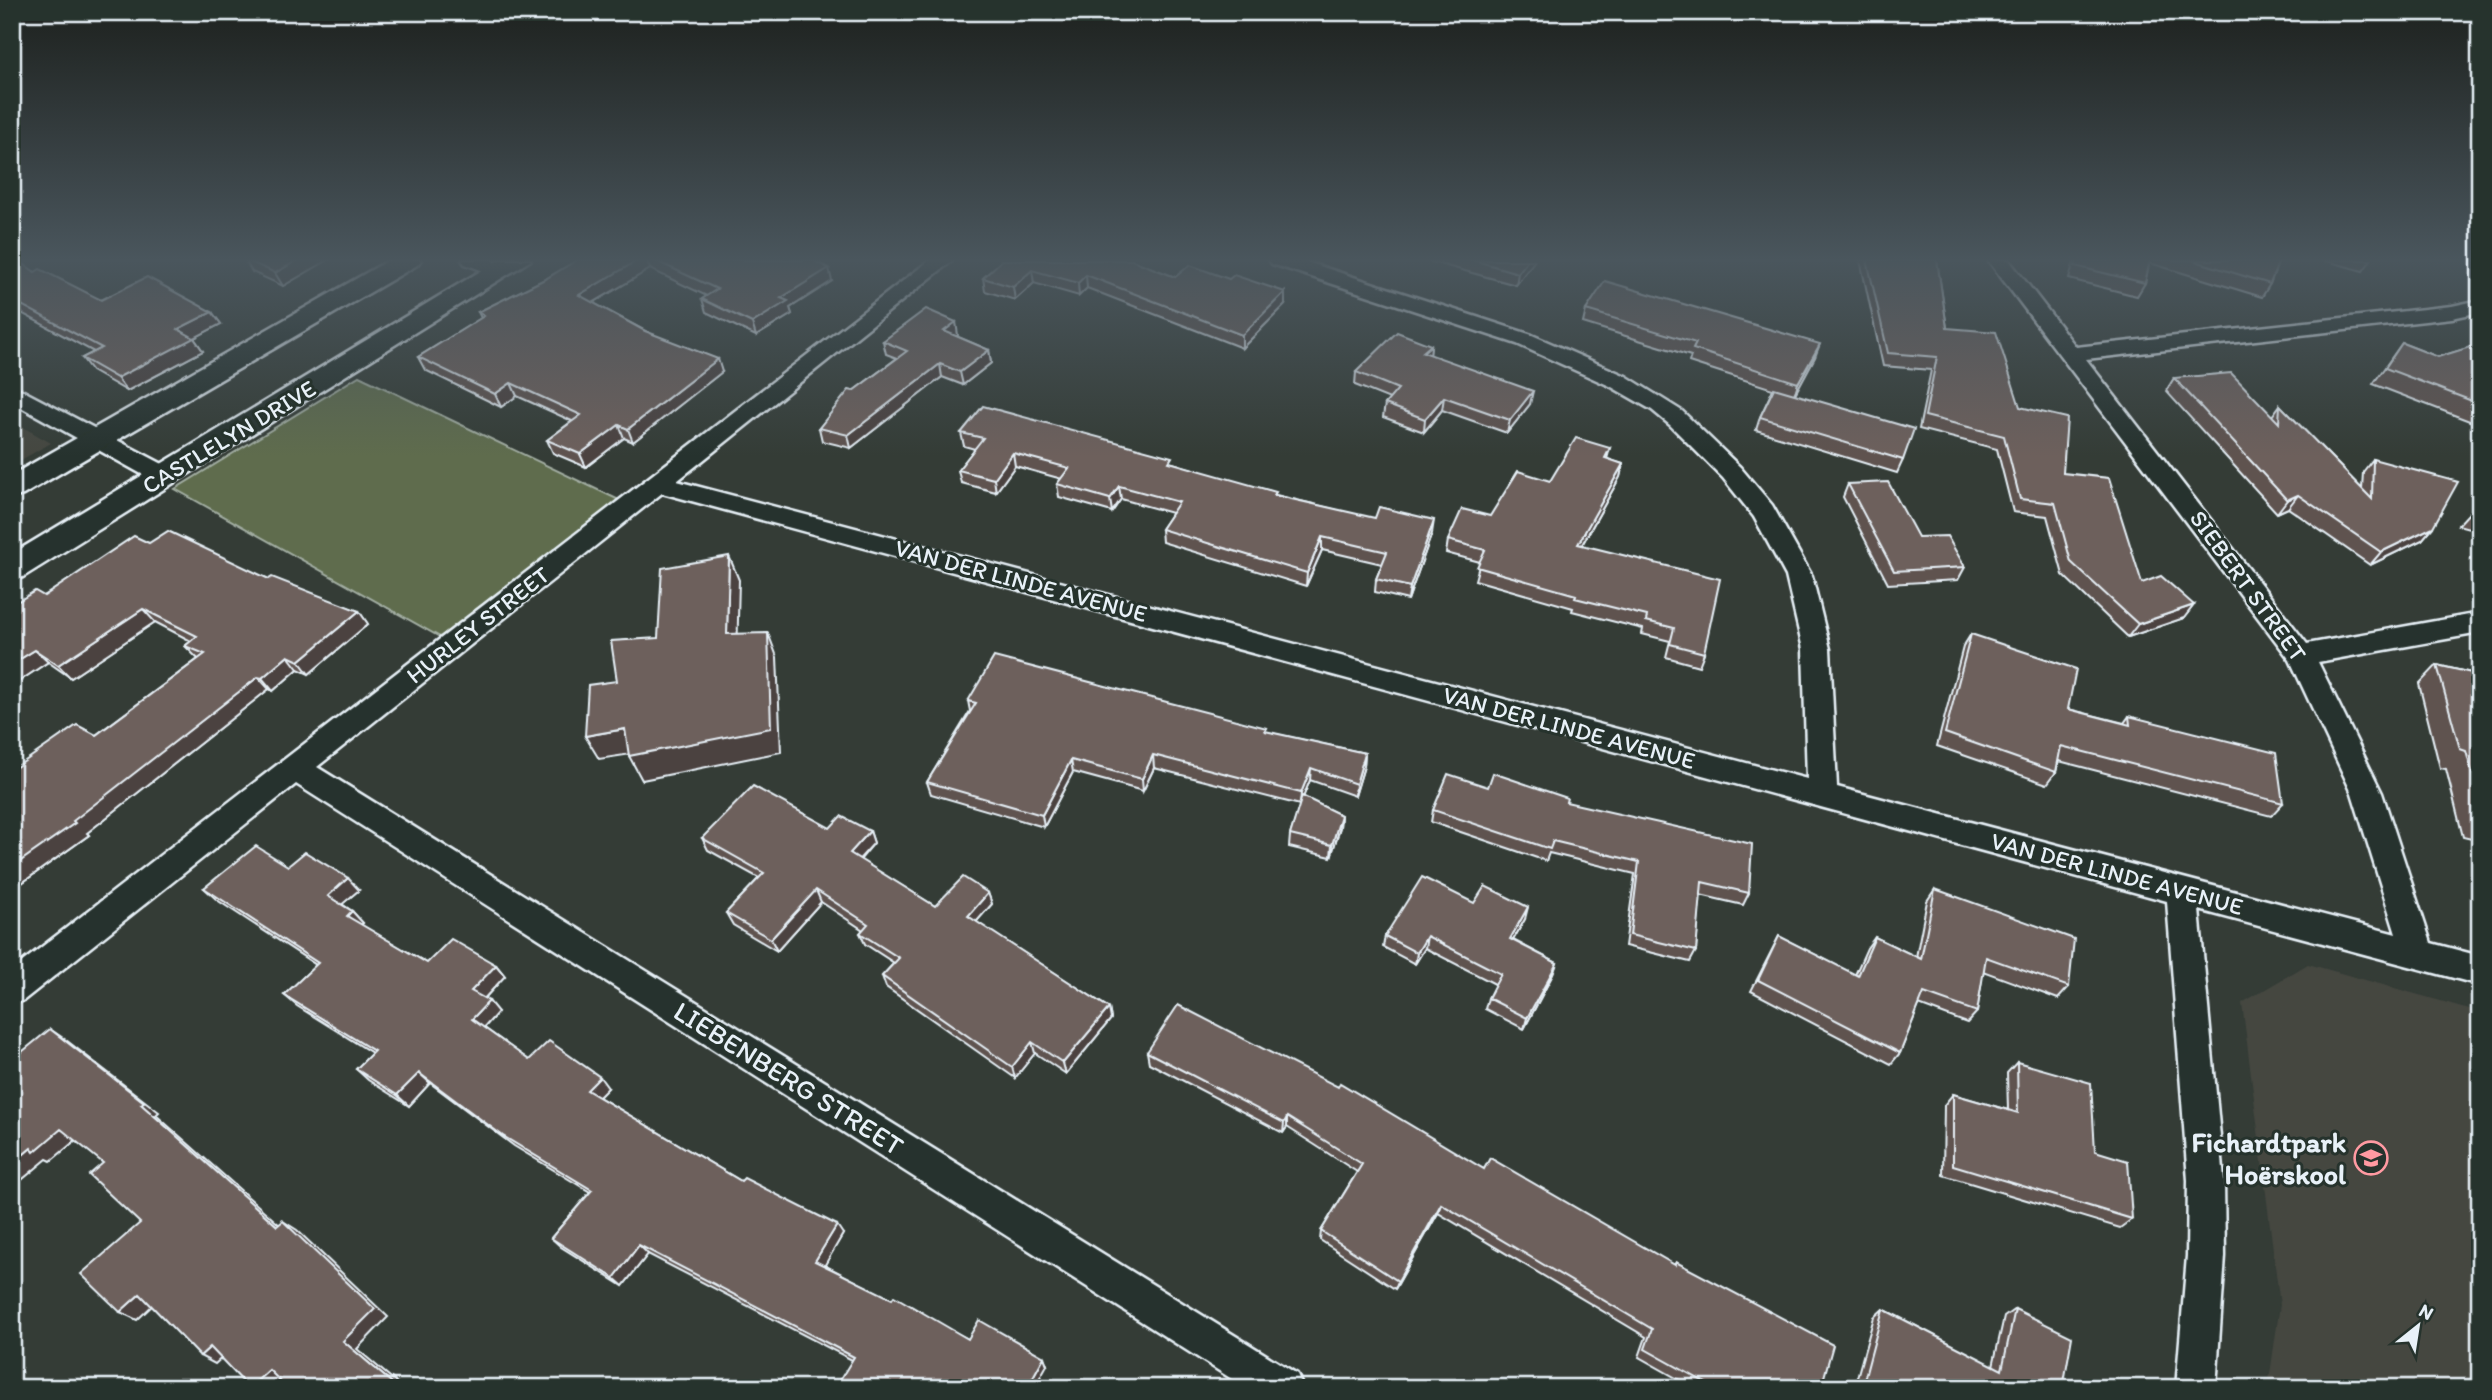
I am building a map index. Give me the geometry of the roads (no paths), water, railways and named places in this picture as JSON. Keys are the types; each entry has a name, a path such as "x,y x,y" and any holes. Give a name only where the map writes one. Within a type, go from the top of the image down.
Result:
{"street":[{"path":"12,488 295,325"},
{"name":"CASTLELYN DRIVE","path":"12,569 412,325"},
{"name":"HURLEY STREET","path":"12,990 860,325"},
{"path":"1479,325 1580,365 1663,407 1729,469 1774,524 1806,598 1818,651 1822,796"},
{"name":"SIEBERT STREET","path":"2049,325 2301,655 2367,793 2397,881 2418,955"},
{"path":"2072,354 2331,325"},
{"path":"12,392 165,476"},
{"name":"VAN DER LINDE AVENUE","path":"658,484 2480,971"},
{"path":"2301,655 2480,623"},
{"name":"LIEBENBERG STREET","path":"295,768 1283,1388"},
{"path":"2182,891 2206,1180 2206,1256 2196,1388"}],"place":[{"name":"Fichardtpark Hoërskool","path":"2371,1158"}]}
